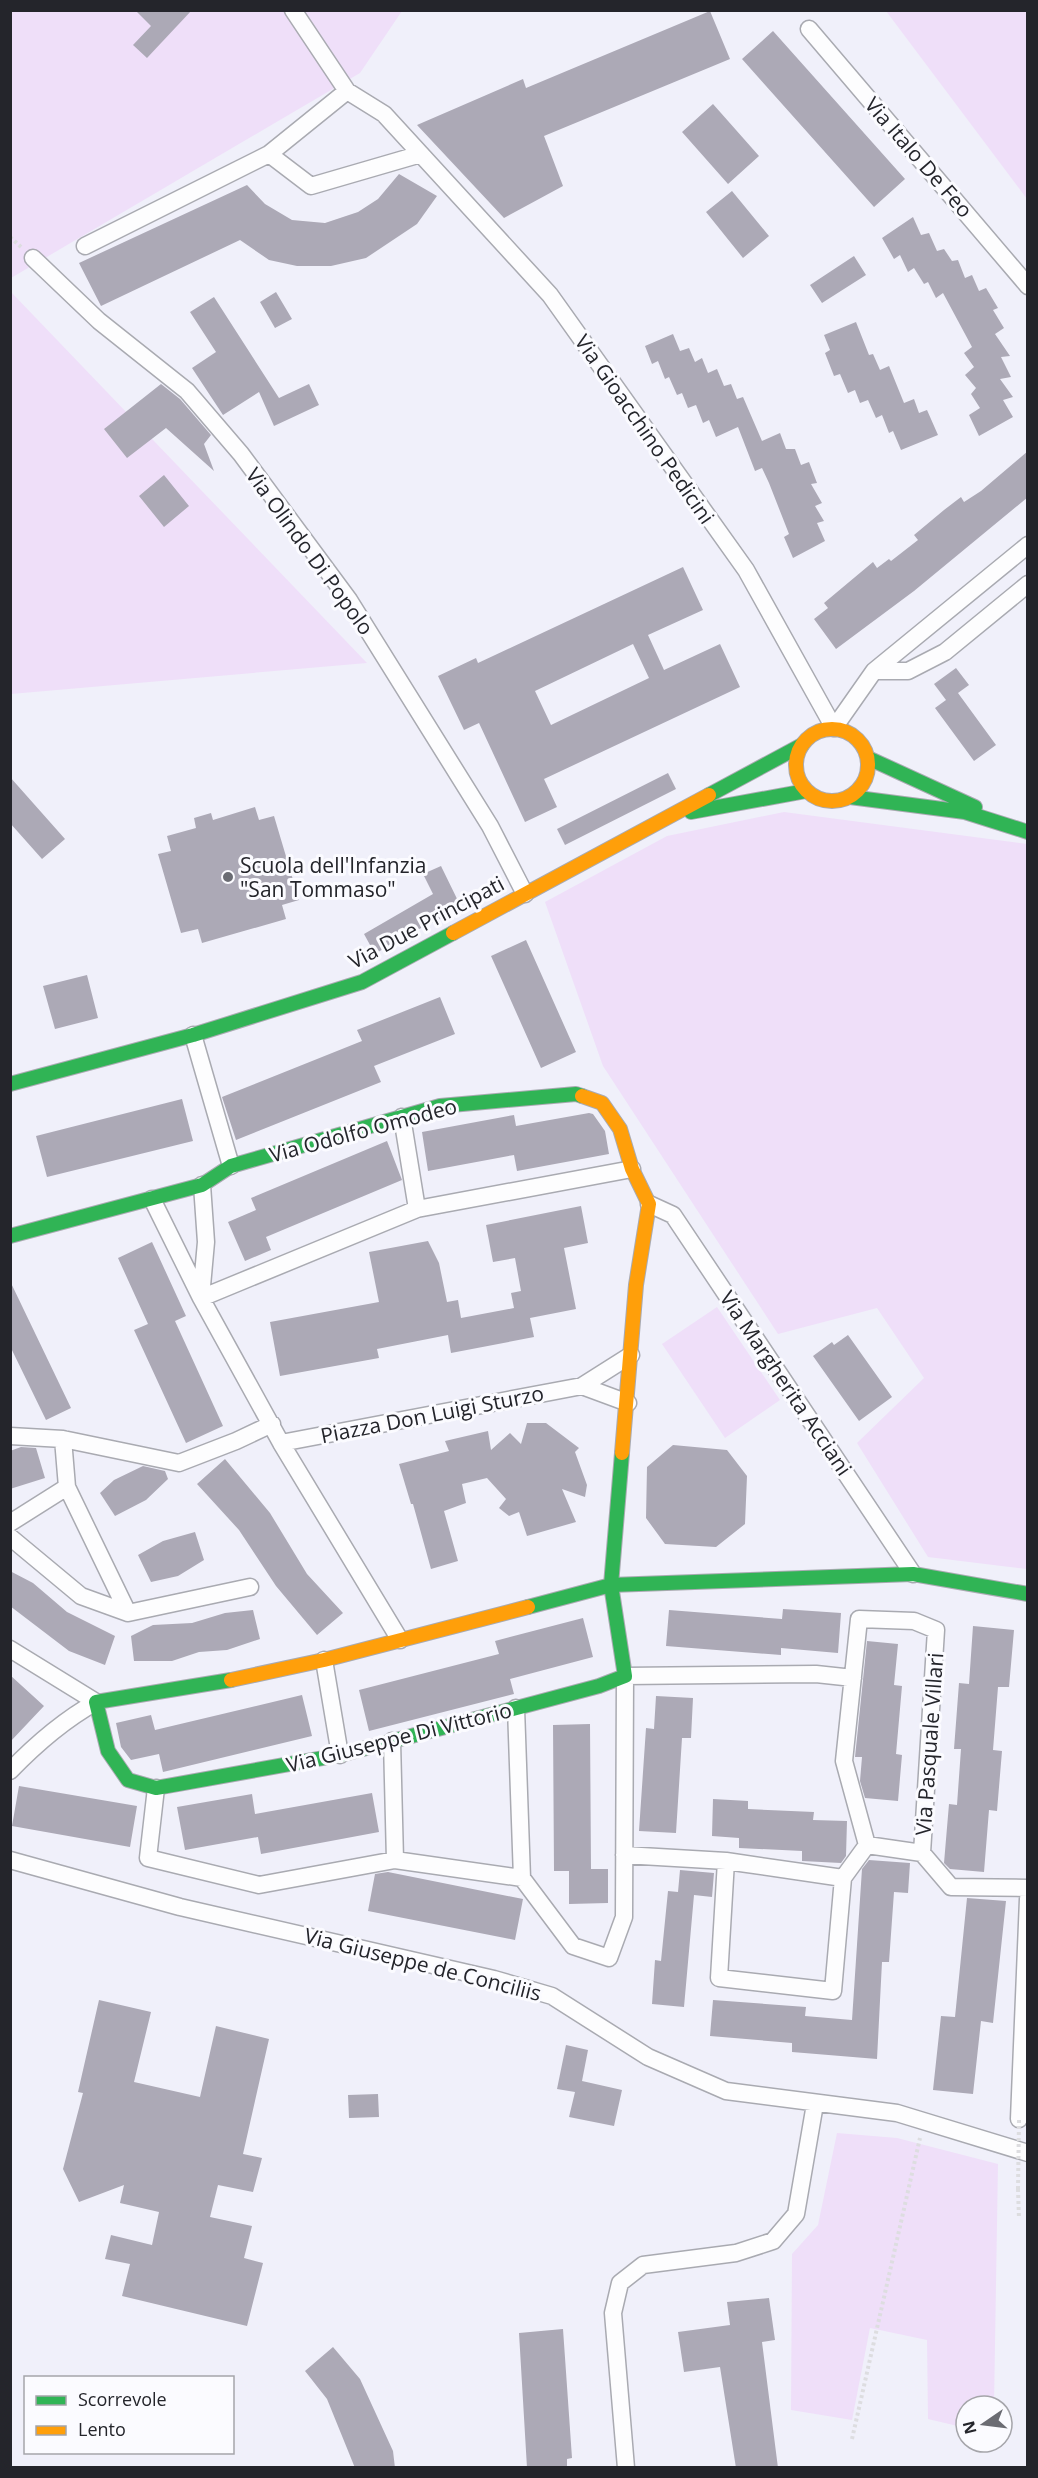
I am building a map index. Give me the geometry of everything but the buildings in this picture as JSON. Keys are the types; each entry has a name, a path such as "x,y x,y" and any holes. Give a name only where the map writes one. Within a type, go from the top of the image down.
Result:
{"street":[{"name":"Via Gioacchino Pedicini","path":"294,10 347,91 384,114 550,295 746,570 834,728"},
{"name":"Via Italo De Feo","path":"809,29 1028,286"},
{"path":"85,246 269,154 347,91"},
{"path":"269,154 311,186 421,154"},
{"name":"Via Olindo Di Popolo","path":"33,258 99,321 187,391 241,454 349,600 490,826 525,894"},
{"path":"834,728 874,671 1028,545"},
{"path":"874,671 908,671 945,652 1028,584"},
{"path":"850,797 864,783 868,771 868,758 863,745 854,735 834,728 810,735 802,745 795,768 798,780 806,791 826,801 838,801 850,797 889,800 1006,822"},
{"name":"Via Due Principati","path":"10,1084 193,1035 362,982 802,745"},
{"path":"868,758 1028,832"},
{"path":"668,816 806,791"},
{"path":"193,1035 231,1166"},
{"name":"Via Odolfo Omodeo","path":"10,1236 202,1185 231,1166 440,1106 576,1094 602,1103 620,1129 632,1169"},
{"path":"402,1117 417,1209"},
{"path":"201,1298 417,1209 632,1169 650,1204 636,1285 628,1403 611,1585 625,1676 624,1917 609,1958 573,1946 522,1878 516,1708"},
{"path":"201,1298 206,1242 202,1185"},
{"path":"152,1199 201,1298 281,1443 400,1640"},
{"name":"Via Margherita Acciani","path":"650,1204 673,1215 914,1574"},
{"name":"Piazza Don Luigi Sturzo","path":"281,1443 582,1386 631,1355"},
{"path":"582,1386 628,1403"},
{"path":"10,1436 63,1439 179,1463 236,1442 272,1424"},
{"path":"63,1439 67,1486 128,1612"},
{"path":"10,1523 67,1486"},
{"path":"10,1537 81,1596 128,1612 250,1587"},
{"path":"10,1771 42,1740 77,1712 96,1702 242,1678 324,1660 611,1585 857,1574 914,1574 1028,1594"},
{"name":"Via Pasquale Villari","path":"853,1678 859,1619 914,1621 936,1630 922,1853"},
{"path":"10,1649 96,1702"},
{"path":"324,1660 340,1755"},
{"path":"625,1676 816,1674 853,1678 844,1761 867,1845 843,1878 833,1991 719,1978 726,1861"},
{"name":"Via Giuseppe Di Vittorio","path":"96,1702 108,1751 128,1780 156,1788 340,1755 599,1686 625,1676"},
{"path":"392,1741 395,1860"},
{"path":"156,1788 148,1858 259,1885 395,1860 522,1878"},
{"name":"Via Pasquale Villari","path":"867,1845 922,1853 951,1887 1028,1888"},
{"path":"624,1855 726,1861 843,1878"},
{"name":"Via Giuseppe de Conciliis","path":"10,1860 180,1907 494,1979 552,1996 648,2057 726,2091 897,2113 1028,2154"},
{"path":"1019,2118 1025,2039 1028,1899"},
{"path":"626,2468 613,2313 620,2283 643,2265 736,2253 773,2241 796,2214 814,2104"}],"path":[{"path":"1019,2118 1019,2219"},
{"path":"852,2439 916,2148"}],"shaded area":[{"path":"10,11 402,11 360,73 11,278"},
{"path":"886,11 1027,11 1027,199"},
{"path":"11,292 367,663 11,694"},
{"path":"784,812 1027,844 1027,1569 928,1557 857,1443 924,1378 877,1308 778,1334 603,1066 545,902 667,836"},
{"path":"717,1307 780,1400 725,1438 662,1344"},
{"path":"837,2133 897,2138 998,2164 994,2394 954,2394 954,2425 928,2419 927,2340 870,2328 852,2420 791,2410 792,2254 818,2225"}],"traffic: fast":[{"path":"709,795 802,745"},
{"path":"868,758 975,807"},
{"path":"691,812 806,791"},
{"path":"850,797 965,812 1028,832"},
{"path":"10,1084 193,1035 362,982 453,933"},
{"path":"10,1236 202,1185 231,1166 440,1106 576,1094 582,1096"},
{"path":"622,1453 611,1585 913,1574 1028,1594"},
{"path":"231,1680 96,1702 108,1751 128,1780 156,1788 340,1755 599,1686 625,1676 611,1585"},
{"path":"528,1607 611,1585"}],"traffic: slow":[{"path":"839,729 858,739 866,751 868,765 866,779 858,791 846,799 825,801 806,791 798,779 796,758 806,739 818,731 839,729"},
{"path":"453,933 709,795"},
{"path":"582,1096 602,1103 620,1129 632,1169 649,1204 636,1285 622,1453"},
{"path":"231,1680 324,1660 528,1607"}],"place":[{"name":"Scuola dell'Infanzia \"San Tommaso\"","path":"228,877"}]}
